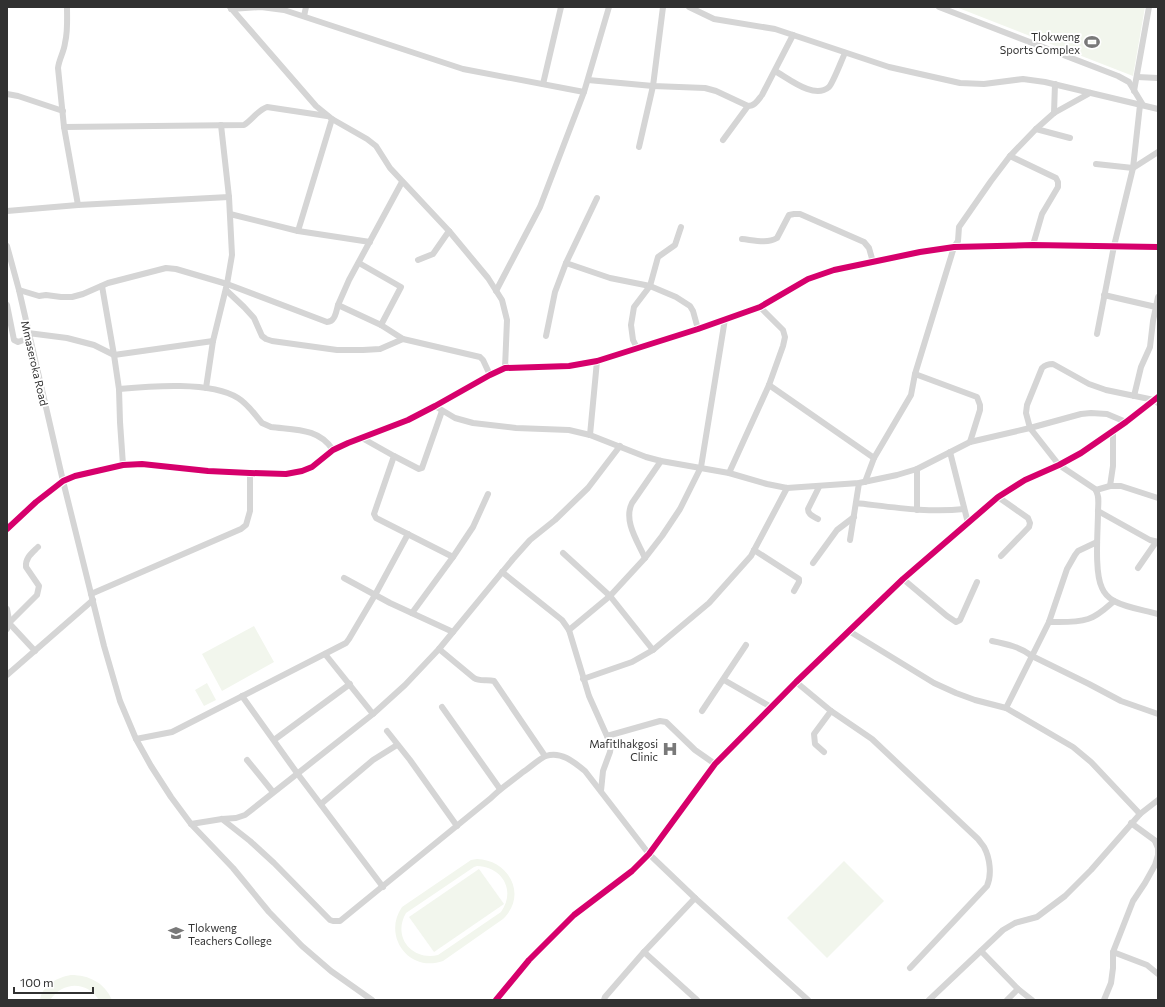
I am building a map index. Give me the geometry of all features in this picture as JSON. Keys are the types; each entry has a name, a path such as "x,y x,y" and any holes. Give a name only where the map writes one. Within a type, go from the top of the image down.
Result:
{"street":[{"path":"67,7 65,45 59,60 58,68 64,127 78,205"},
{"path":"230,8 261,7 284,10 463,69 584,92"},
{"path":"304,16 306,7"},
{"path":"543,84 561,7"},
{"path":"496,291 540,207 584,92 609,7"},
{"path":"639,147 653,86 663,7"},
{"path":"689,7 714,19 770,28 889,67 960,82 984,84 1023,79 1055,84 1158,108"},
{"path":"939,7 1118,76 1128,82 1142,105 1133,168 1114,246 1097,334"},
{"path":"1134,91 1149,7"},
{"path":"230,8 316,106 330,117 376,146 390,168 449,230 488,278 502,300 507,320 505,368"},
{"path":"723,140 748,106 751,106 757,101 765,89 793,35"},
{"path":"775,71 808,90 820,91 830,86 845,52"},
{"path":"1137,77 1158,78"},
{"path":"588,80 653,86 705,88 716,91 748,106"},
{"path":"1054,113 1055,84"},
{"path":"850,540 856,503 862,482 874,458 911,395 914,374 954,247 958,241 959,227 1010,156 1036,129 1054,113 1090,93"},
{"path":"7,94 18,96 63,111"},
{"path":"64,127 244,125 262,108 267,107 330,117"},
{"path":"298,231 330,117"},
{"path":"206,388 213,340 232,255 229,197 221,125"},
{"path":"1036,129 1070,138"},
{"path":"1096,164 1133,168 1158,152"},
{"path":"1010,156 1056,178 1058,182 1058,187 1042,214 1033,245"},
{"path":"19,290 39,296 46,295 66,297 83,294 108,283 171,268 330,322 349,280 402,182"},
{"path":"7,211 78,205 229,197"},
{"path":"546,336 555,292 566,263 597,198"},
{"path":"742,239 774,240 777,238 790,216 797,213 864,242 869,248 871,258"},
{"path":"230,214 298,231 370,242"},
{"path":"637,348 633,340 631,325 634,307 650,286 658,257 675,245 681,227"},
{"path":"418,260 433,254 449,230"},
{"path":"7,529 62,480 123,465 142,464 208,471 250,473 286,474 302,471 312,467 333,450 408,420 505,368 569,366 597,361 698,329 760,307 819,274 871,258 954,247 1033,245 1158,247"},
{"name":"Mmaseroka Road","path":"7,246 19,290 62,480 104,646 120,701 136,739 171,797 191,824 233,868 269,912 302,946 331,971 372,1000"},
{"path":"359,263 401,287 381,325"},
{"path":"566,263 610,278 650,286 676,297 690,306 698,329"},
{"path":"102,286 119,389 123,465"},
{"path":"226,287 254,318 262,336 272,341 337,350 363,350 380,349 404,339"},
{"path":"1104,295 1156,307"},
{"path":"1134,396 1141,367 1150,347 1158,297"},
{"path":"7,305 14,340 18,342 29,336 67,338 94,345 114,355 213,340"},
{"path":"338,305 381,325 404,339 480,357 490,375"},
{"path":"729,473 769,385 783,346 785,334 760,307"},
{"path":"569,630 610,596 645,558 680,509 701,467 725,320"},
{"path":"590,435 597,361"},
{"path":"1157,400 1106,390 1089,384 1053,364 1047,364 1042,368 1027,405 1026,413 1030,428 1059,465 1096,490 1098,496 1098,574 1101,586 1109,598 1114,601 1123,605 1158,614"},
{"path":"914,374 977,397 980,410 970,442"},
{"path":"769,385 874,458"},
{"path":"119,389 153,386 206,388 232,395 244,403 262,423 271,427 308,431 317,434 329,444 333,450"},
{"path":"496,1000 529,960 574,915 632,871 649,854 715,764 796,682 903,579 998,497 1025,480 1059,465 1081,453 1157,400"},
{"path":"435,406 455,418 473,423 516,428 569,430 590,435 646,457 729,473 787,488 819,487 862,482 897,475 917,469 970,442 1081,414 1107,414 1126,422"},
{"path":"362,438 419,470 422,469 442,411"},
{"path":"1110,486 1113,466 1113,431"},
{"path":"191,824 222,818 236,818 245,815 373,714 439,649 530,540 555,520 588,488 620,446"},
{"path":"950,452 968,523"},
{"path":"394,456 374,514 376,518 453,557"},
{"path":"645,558 631,528 628,516 629,509 662,461"},
{"path":"917,469 917,510"},
{"path":"7,675 35,651 92,597 241,529 246,524 250,511 250,473"},
{"path":"1096,490 1110,486 1121,486 1158,498"},
{"path":"818,519 809,514 808,509 819,487"},
{"path":"583,679 632,662 653,650 709,603 751,556 787,488"},
{"path":"412,613 473,527 488,494"},
{"path":"998,497 1028,518 1030,523 1029,528 1001,556"},
{"path":"856,503 917,510 964,509"},
{"path":"1098,511 1150,540 1157,542 1138,568"},
{"path":"812,563 837,530 854,517"},
{"path":"136,739 172,732 346,643 375,595 408,534"},
{"path":"1006,708 1049,622 1067,568 1078,551 1097,542"},
{"path":"8,626 37,595 39,586 38,583 26,567 26,564 27,558 38,547"},
{"path":"754,550 799,579 794,591"},
{"path":"563,553 610,596 653,650"},
{"path":"502,572 562,620 569,630 589,696 611,745 603,771 601,791"},
{"path":"344,578 375,595 453,632"},
{"path":"903,579 956,622 960,620 977,582"},
{"path":"1049,622 1089,619 1101,612 1114,601"},
{"path":"7,609 8,626 35,651"},
{"path":"848,631 934,683 962,695 1006,708 1073,747 1091,762 1140,814"},
{"path":"992,641 1016,646 1032,656 1120,701 1158,714"},
{"path":"702,711 746,645"},
{"path":"439,649 477,680 489,679 494,681 545,756"},
{"path":"325,654 373,714"},
{"path":"724,680 771,707"},
{"path":"796,682 831,711 872,739 978,840 984,848 988,859 990,873 987,886 910,968"},
{"path":"274,740 350,684"},
{"path":"242,696 383,887"},
{"path":"442,707 500,790"},
{"path":"824,752 815,744 814,734 831,711"},
{"path":"607,736 660,721 666,722 695,750 715,764"},
{"path":"387,731 396,745 410,760 457,826"},
{"path":"321,804 373,760 396,745"},
{"path":"222,818 274,863 330,920 342,920 500,790 545,756 567,758 574,761 585,771 649,854 695,898 808,1000"},
{"path":"247,760 273,792"},
{"path":"929,1000 1003,930 1014,923 1037,917 1065,896 1091,870 1131,823 1158,800"},
{"path":"1104,1000 1111,983 1113,952 1133,901 1145,884 1155,865 1158,855 1156,842 1131,823"},
{"path":"604,1000 644,952 695,898"},
{"path":"981,951 1018,989 1032,1000"},
{"path":"644,952 697,1000"},
{"path":"1113,952 1147,965 1158,974"},
{"path":"1007,1000 1018,989"}],"shaded area":[{"name":"Tlokweng Sports Complex","path":"956,7 1145,7 1133,76"},
{"path":"254,626 274,662 222,691 202,654"},
{"path":"207,683 216,700 204,706 195,690"},
{"path":"477,859 488,861 498,865 506,872 511,880 514,890 514,900 510,910 503,919 443,961 431,963 419,962 410,957 402,949 397,940 395,929 397,918 402,907 471,860","holes":["474,867 486,867 500,875 507,888 507,896 501,912 438,955 429,956 413,951 407,945 401,931 402,922 406,913"]},
{"path":"844,861 884,901 827,958 787,918"},
{"path":"479,869 504,904 434,952 409,917"},
{"path":"71,975 78,975 96,981 105,989 112,1000 99,1000 88,989 75,986 61,989 50,1000 40,1000 41,995 47,986 56,980"}],"cycle path":[{"path":"7,529 36,502 63,481 75,476 123,465 142,464 208,471 250,473 286,474 302,471 312,467 333,450 408,420 505,368 569,366 597,361 698,329 760,307 808,279 834,270 920,252 954,247 1033,245 1158,247"},
{"path":"496,1000 529,960 574,915 632,871 649,854 715,764 796,682 903,579 998,497 1025,480 1059,465 1081,453 1126,422 1158,397"}],"place":[{"name":"Tlokweng Sports Complex","path":"1092,42"},
{"name":"Mafitlhakgosi Clinic","path":"670,749"},
{"name":"Tlokweng Teachers College","path":"176,933"}]}
